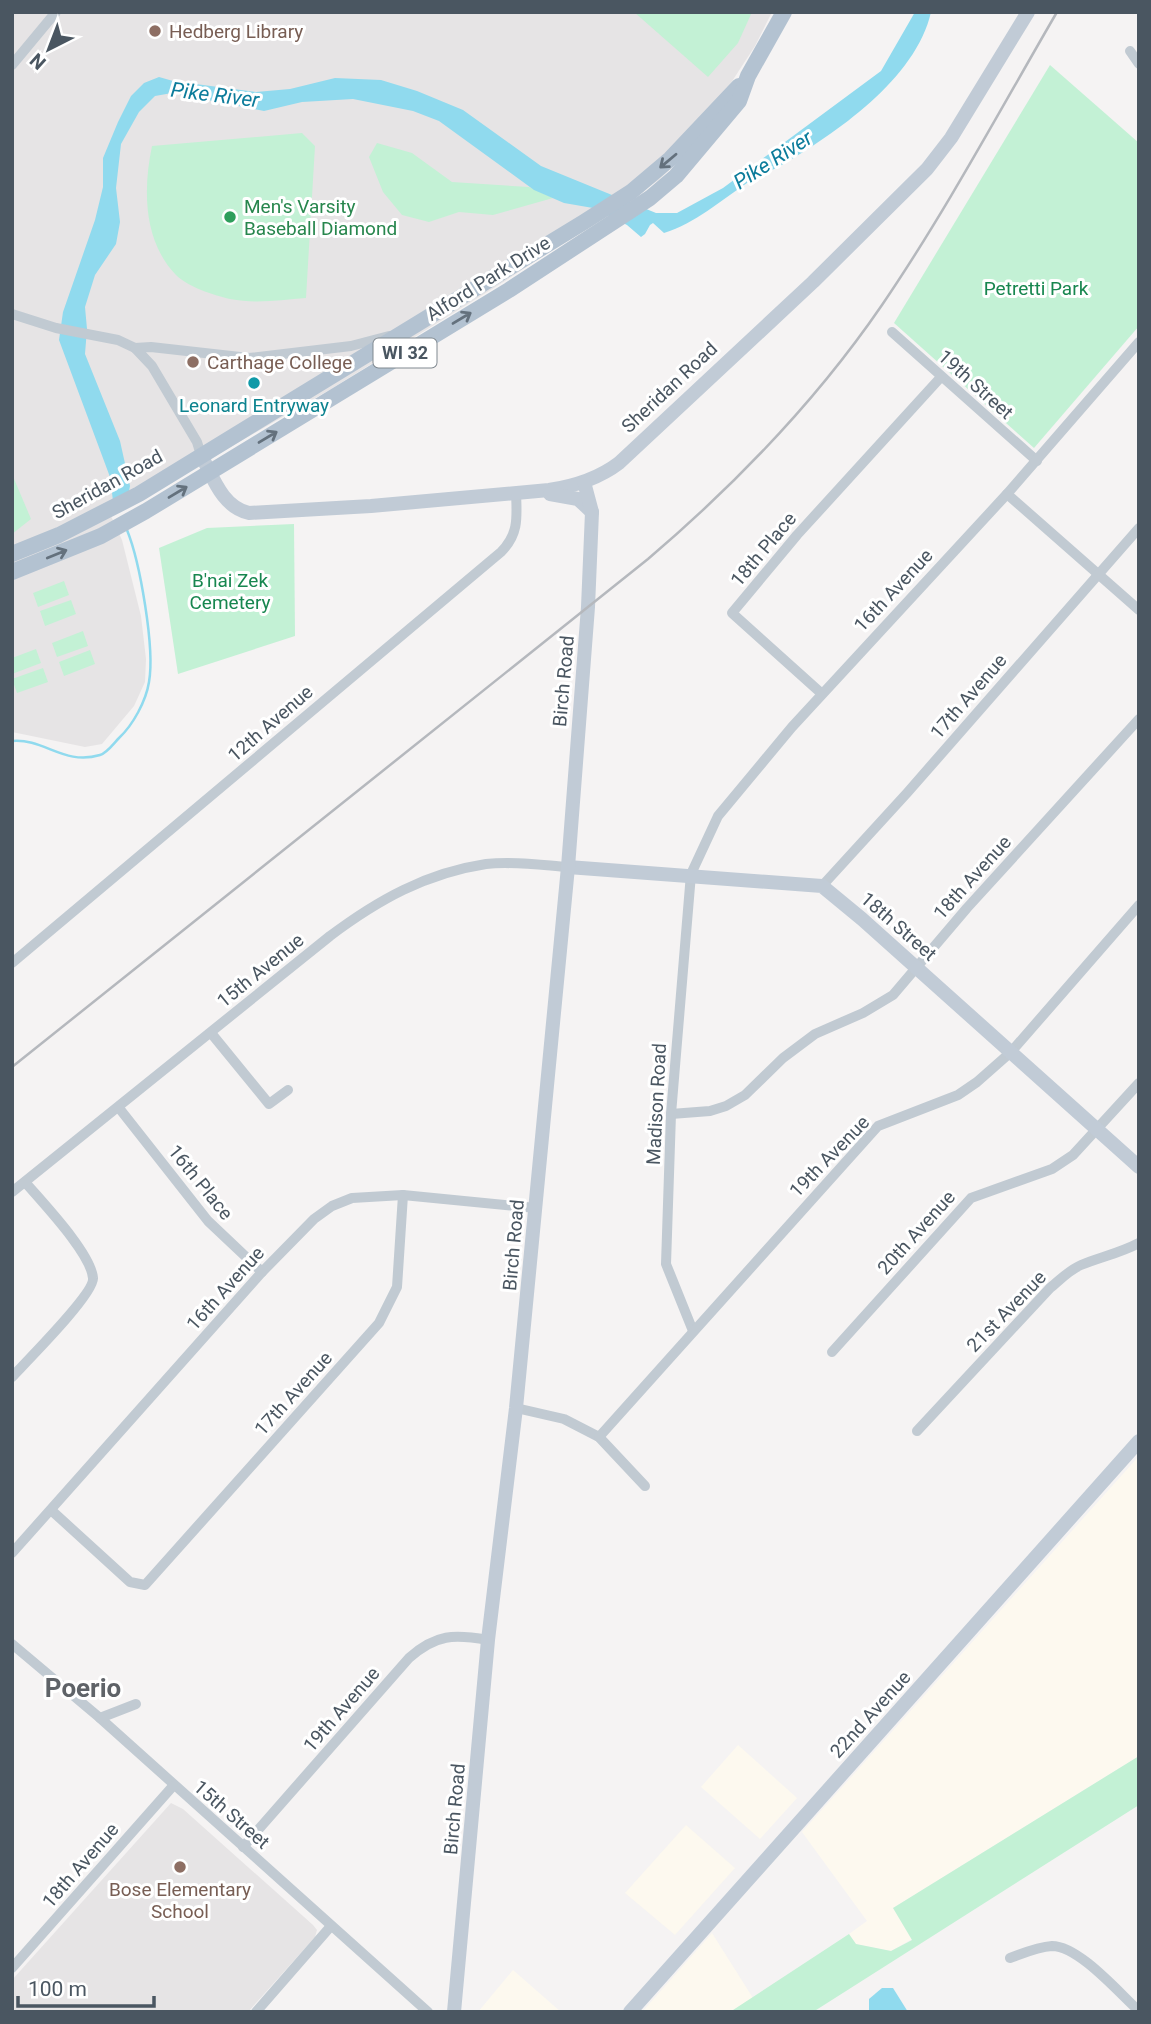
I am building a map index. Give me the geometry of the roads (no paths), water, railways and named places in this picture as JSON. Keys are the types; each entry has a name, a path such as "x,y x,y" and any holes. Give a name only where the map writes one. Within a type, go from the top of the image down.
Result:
{"main road":[{"name":"Alford Park Drive","path":"210,473 600,232 650,198 676,176 739,101 748,76 784,12"},
{"name":"Alford Park Drive","path":"201,455 631,192 685,146 748,76"},
{"name":"Sheridan Road","path":"12,554 98,516 201,455"},
{"name":"Sheridan Road","path":"12,572 101,536 210,473"}],"street":[{"path":"12,65 56,12"},
{"name":"Sheridan Road","path":"201,455 226,501 239,511 249,513 374,506 539,491 584,482 610,469 795,300 927,169 951,138 1028,12"},
{"path":"1130,51 1139,64"},
{"path":"12,314 56,328 118,340 135,348 152,366 197,442 201,455"},
{"path":"135,348 151,347 249,358 351,346 412,328"},
{"name":"19th Street","path":"892,332 1037,461"},
{"name":"16th Avenue","path":"691,874 718,816 821,693 1037,461 1139,341"},
{"name":"18th Place","path":"821,693 732,613 797,535 941,377"},
{"name":"Birch Road","path":"454,2012 488,1640 516,1408 568,867 588,607 592,512 584,482"},
{"path":"539,491 578,499 592,512"},
{"name":"12th Avenue","path":"12,963 501,552 512,541 516,530 516,493"},
{"path":"1007,494 1139,610"},
{"name":"17th Avenue","path":"822,886 1139,528"},
{"name":"18th Avenue","path":"671,1114 710,1111 726,1106 746,1095 783,1058 815,1034 863,1013 892,995 1139,719"},
{"name":"15th Avenue","path":"12,1192 364,911 407,887 487,864 527,863 568,867"},
{"path":"568,867 691,874 822,886"},
{"name":"Madison Road","path":"691,874 671,1114 666,1264 694,1331"},
{"name":"18th Street","path":"822,886 1139,1167"},
{"name":"19th Avenue","path":"598,1437 878,1126 958,1095 978,1082 1011,1052 1139,905"},
{"path":"211,1032 269,1104 288,1090"},
{"name":"20th Avenue","path":"832,1352 971,1198 1052,1169 1073,1155 1139,1083"},
{"name":"16th Place","path":"119,1108 208,1221 262,1272"},
{"path":"12,1377 92,1286 93,1278 84,1254 25,1181"},
{"name":"16th Avenue","path":"12,1553 262,1272 314,1219 332,1206 352,1198 403,1195 536,1208"},
{"name":"17th Avenue","path":"51,1510 130,1582 145,1585 379,1323 397,1287 403,1195"},
{"name":"21st Avenue","path":"917,1431 1066,1274 1139,1243"},
{"path":"516,1408 564,1419 598,1437 645,1486"},
{"name":"22nd Avenue","path":"631,2012 1139,1441"},
{"name":"19th Avenue","path":"243,1847 423,1646 438,1639 456,1636 488,1640"},
{"name":"15th Street","path":"12,1644 100,1718 428,2012"},
{"path":"100,1718 136,1704"},
{"name":"18th Avenue","path":"12,1968 173,1786"},
{"path":"256,2012 331,1926"},
{"path":"1010,1958 1055,1946 1072,1951 1135,2011"}],"water":[{"path":"915,12 931,12 922,37 909,60 891,82 848,121 802,153 751,181 687,224 664,233 653,223 641,237 627,225 593,208 564,203 534,190 439,121 413,111 353,99 302,102 264,111 172,93 155,96 139,112 121,144 116,188 120,222 116,244 95,275 85,307 85,354 120,441 130,486 129,491 113,501 110,477 59,340 63,312 95,220 103,187 103,158 131,96 144,83 159,77 256,92 290,89 335,78 381,80 463,110 541,166 656,213 677,213 723,188 881,71"},
{"path":"882,1988 893,1988 908,2012 869,2012 869,1999"}],"waterway":[{"name":"Pike River","path":"12,741 34,743 76,757 100,755 124,733 138,712 149,682 150,648 141,583 127,530"}],"railway":[{"path":"12,1067 648,559 744,471 803,407 882,305 950,197 1057,12"}],"place":[{"name":"Hedberg Library","path":"155,31"},
{"name":"Men's Varsity Baseball Diamond","path":"230,217"},
{"name":"Carthage College","path":"193,362"},
{"name":"Leonard Entryway","path":"254,383"},
{"name":"Bose Elementary School","path":"180,1867"}],"district":[{"name":"Poerio","path":"83,1688"}],"park label":[{"name":"Petretti Park","path":"1036,288"},
{"name":"B'nai Zek Cemetery","path":"230,591"}]}
